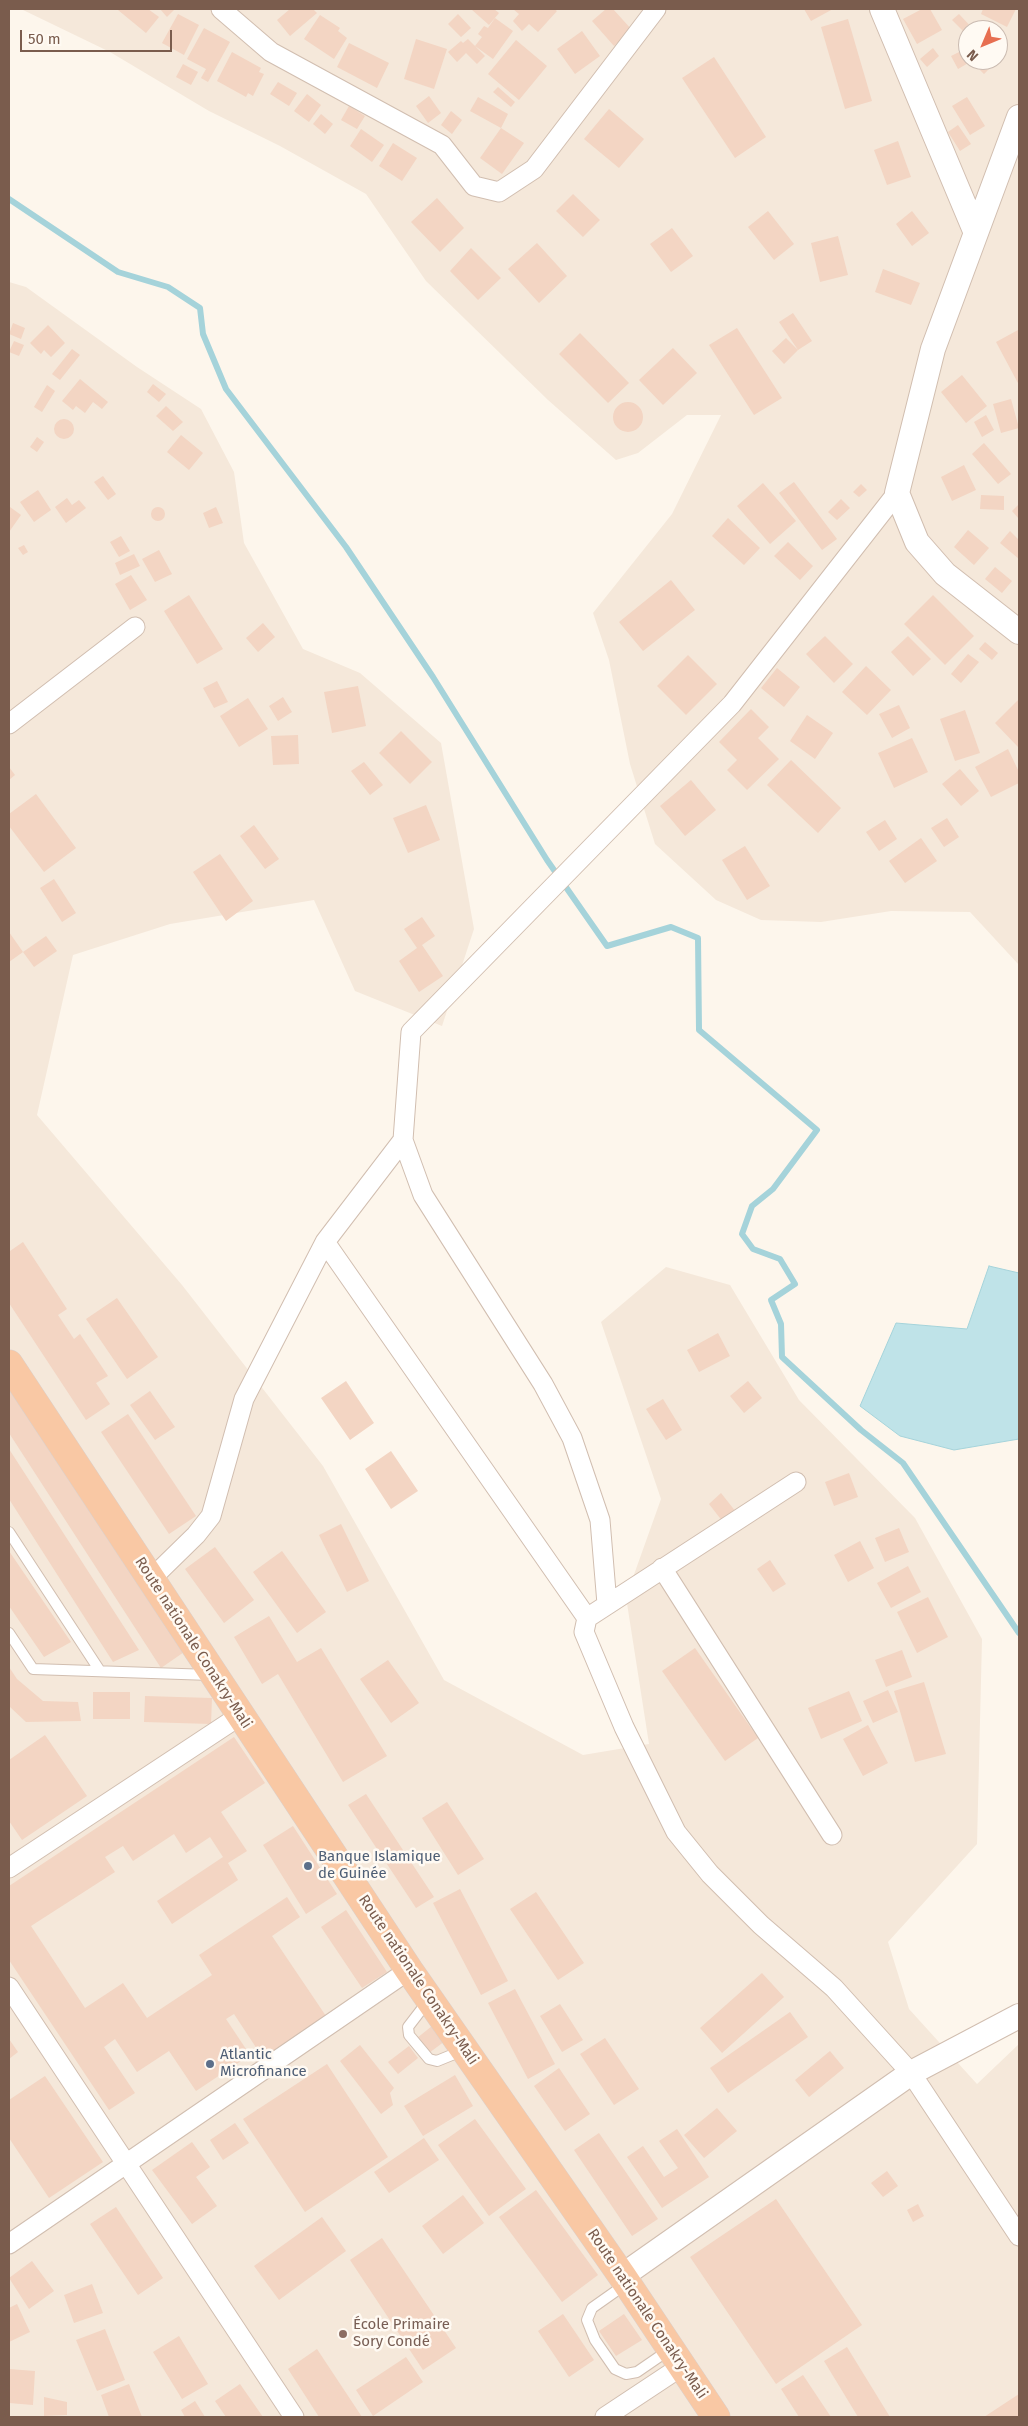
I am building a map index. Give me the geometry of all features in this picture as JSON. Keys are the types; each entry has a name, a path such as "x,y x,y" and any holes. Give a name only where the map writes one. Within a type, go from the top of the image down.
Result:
{"highway":[{"name":"Route nationale Conakry-Mali","path":"9,1364 409,1970 624,2279 716,2417"}],"street":[{"path":"221,9 272,52 442,145 474,186 499,192 534,169 656,9"},
{"path":"882,9 976,233"},
{"path":"607,1604 600,1520 572,1438 543,1384 422,1195 403,1140 411,1032 732,704 897,493 933,349 1019,117"},
{"path":"897,493 917,542 939,568 1018,628"},
{"path":"9,724 135,627"},
{"path":"151,1578 196,1535 211,1516 244,1399 325,1242 403,1140"},
{"path":"325,1242 587,1618"},
{"path":"796,1482 587,1618 584,1632 624,1728 676,1832 710,1874 760,1926 834,1988 911,2073 1019,2236"},
{"path":"662,1568 832,1835"},
{"path":"9,1868 241,1715"},
{"path":"9,2244 409,1970"},
{"path":"9,1987 294,2417"},
{"path":"624,2279 911,2073 1019,2016"},
{"path":"605,2417 676,2357"}],"lane":[{"path":"9,1532 100,1671"},
{"path":"9,1633 33,1669 214,1675"},
{"path":"430,1999 408,2027 409,2035 423,2054 437,2062 465,2050"},
{"path":"624,2279 592,2308 587,2320 595,2340 615,2369 626,2374 676,2357"}],"shaded area":[{"path":"21,9 1019,9 1019,965 970,912 891,911 821,922 761,920 716,900 655,844 630,764 609,660 593,613 672,514 721,415 687,415 638,453 616,460 548,400 426,281 366,194 280,146 209,111 110,52"},
{"path":"9,282 26,287 137,367 201,409 234,472 244,543 303,649 360,673 441,743 474,929 442,1026 355,991 314,900 170,924 73,955 37,1115 182,1285 323,1466 444,1680 583,1755 649,1744 626,1597 661,1499 601,1322 666,1267 730,1285 799,1400 915,1518 982,1639 977,1844 888,1942 909,2009 977,2084 1019,2044 1019,2417 9,2417"}],"water":[{"path":"989,1266 1019,1273 1019,1439 954,1450 900,1436 860,1406 896,1323 967,1329"}],"building":[{"path":"119,9 148,9 159,17 146,33"},
{"path":"160,9 175,9 167,17"},
{"path":"290,9 313,9 317,13 290,36 277,20"},
{"path":"471,9 494,9 499,13 489,25"},
{"path":"513,9 554,9 557,11 538,32 529,24 522,31 513,21 519,14"},
{"path":"606,9 613,9 632,30 614,46 592,21"},
{"path":"804,9 833,9 811,21"},
{"path":"922,9 930,9 942,30 917,44 903,19"},
{"path":"983,9 1016,9 1008,25 1008,20 993,20 981,14"},
{"path":"178,14 199,25 184,55 162,43"},
{"path":"458,14 471,28 461,37 448,24"},
{"path":"959,14 965,20 958,20 958,26 952,20"},
{"path":"320,15 340,28 338,31 347,38 334,59 304,39"},
{"path":"495,18 513,31 493,59 475,46 482,37 478,34 484,26 488,28"},
{"path":"848,19 872,101 845,109 821,27"},
{"path":"204,28 230,42 208,82 201,78 206,69 187,59"},
{"path":"582,31 600,56 575,74 557,49"},
{"path":"416,39 447,49 434,89 404,79"},
{"path":"468,39 485,56 477,64 466,53 457,62 448,52 461,41 463,43"},
{"path":"516,40 547,66 519,100 488,74"},
{"path":"349,43 389,63 377,88 337,67"},
{"path":"933,48 939,56 927,67 920,59"},
{"path":"232,52 261,68 259,72 264,74 253,96 248,93 246,97 217,81"},
{"path":"958,52 958,69 951,56"},
{"path":"714,57 766,137 735,158 682,78"},
{"path":"183,64 198,72 191,85 176,77"},
{"path":"980,70 988,70 984,74"},
{"path":"278,82 297,93 289,106 270,94"},
{"path":"498,87 515,102 511,107 493,92"},
{"path":"307,94 321,105 309,122 294,111"},
{"path":"429,96 441,113 428,123 416,106"},
{"path":"478,97 508,114 501,128 470,111"},
{"path":"967,97 985,126 970,135 952,106"},
{"path":"349,106 365,116 357,129 341,120"},
{"path":"609,109 644,139 619,168 584,139"},
{"path":"451,111 462,120 452,134 441,125"},
{"path":"321,114 333,124 325,134 313,124"},
{"path":"958,125 971,144 960,151 948,132"},
{"path":"501,128 524,143 502,174 480,158"},
{"path":"361,129 384,145 372,162 350,146"},
{"path":"898,141 911,177 887,185 874,150"},
{"path":"393,143 417,158 402,181 379,166"},
{"path":"573,194 600,220 583,237 556,211"},
{"path":"437,198 464,228 440,252 411,222"},
{"path":"768,211 794,244 774,260 748,227"},
{"path":"912,211 929,233 912,246 896,224"},
{"path":"672,228 693,256 671,272 650,244"},
{"path":"838,236 848,275 820,282 811,243"},
{"path":"537,243 567,276 539,303 508,269"},
{"path":"471,248 501,278 478,300 450,271"},
{"path":"883,269 920,283 911,305 875,292"},
{"path":"793,313 812,341 798,350 779,322"},
{"path":"13,323 25,328 21,339 9,334"},
{"path":"48,325 65,343 51,357 44,350 41,354 30,343"},
{"path":"737,328 782,398 754,415 709,345"},
{"path":"1018,330 1019,333 1019,385 996,342"},
{"path":"580,333 629,383 608,403 559,354"},
{"path":"786,338 798,350 784,364 772,351"},
{"path":"14,341 24,345 19,356 9,352"},
{"path":"673,348 697,373 663,405 639,380"},
{"path":"72,349 80,355 60,380 52,374"},
{"path":"962,375 987,406 966,423 941,392"},
{"path":"80,379 108,402 102,409 93,402 85,413 76,406 73,410 62,401"},
{"path":"153,384 166,394 159,402 147,392"},
{"path":"47,385 55,391 42,412 34,407"},
{"path":"1011,399 1019,428 1001,433 993,404"},
{"path":"628,402 634,403 642,411 642,423 634,431 628,432 622,431 614,423 613,417 614,411 622,403"},
{"path":"166,406 183,422 173,431 156,416"},
{"path":"986,415 994,430 982,437 974,422"},
{"path":"64,419 71,422 74,429 71,436 64,439 57,436 54,429 57,422"},
{"path":"181,435 203,453 189,470 167,452"},
{"path":"37,437 44,442 37,452 30,447"},
{"path":"984,443 1011,474 998,484 972,454"},
{"path":"964,465 976,490 952,501 941,477"},
{"path":"103,476 116,494 108,500 94,482"},
{"path":"794,482 837,539 822,550 779,493"},
{"path":"763,483 796,521 770,544 737,506"},
{"path":"861,484 867,490 859,497 853,492"},
{"path":"38,490 51,510 34,522 20,502"},
{"path":"981,495 1004,496 1004,510 980,509"},
{"path":"67,498 72,505 79,500 86,508 66,523 55,507"},
{"path":"841,499 850,508 837,520 828,512"},
{"path":"1019,504 1019,519 1012,511"},
{"path":"10,507 21,515 9,532 9,510"},
{"path":"158,507 163,509 165,514 163,519 158,521 153,519 151,514 153,509"},
{"path":"216,507 223,523 209,528 203,513"},
{"path":"728,518 760,548 744,565 712,536"},
{"path":"968,530 989,548 974,565 954,547"},
{"path":"1010,531 1019,540 1019,559 1000,543"},
{"path":"121,536 130,551 119,557 110,542"},
{"path":"788,542 813,566 800,580 774,556"},
{"path":"24,545 28,552 23,555 18,548"},
{"path":"159,550 172,574 155,582 142,559"},
{"path":"134,554 140,566 120,575 115,563"},
{"path":"995,567 1012,581 1002,593 985,579"},
{"path":"131,575 147,600 130,610 115,584"},
{"path":"671,580 695,610 643,651 619,622"},
{"path":"189,595 223,649 197,664 164,611"},
{"path":"933,595 974,636 945,665 904,624"},
{"path":"263,623 275,637 258,652 246,638"},
{"path":"825,636 853,664 834,683 806,654"},
{"path":"908,636 931,659 913,676 891,652"},
{"path":"985,642 998,653 992,660 979,649"},
{"path":"968,654 979,662 961,683 951,674"},
{"path":"688,655 717,684 686,715 657,686"},
{"path":"866,666 891,690 867,715 842,692"},
{"path":"777,668 800,687 784,707 761,688"},
{"path":"217,681 228,702 214,708 203,688"},
{"path":"358,686 366,726 332,733 324,692"},
{"path":"283,697 292,712 278,721 269,706"},
{"path":"248,698 268,729 239,747 220,716"},
{"path":"1019,699 1019,748 995,723"},
{"path":"899,705 910,728 892,738 879,714"},
{"path":"751,709 769,727 758,738 779,759 747,790 727,770 737,760 719,742"},
{"path":"965,710 980,753 955,761 940,719"},
{"path":"807,715 833,733 815,759 790,741"},
{"path":"401,731 432,762 410,784 379,753"},
{"path":"298,735 299,764 273,765 271,736"},
{"path":"912,738 928,772 894,788 878,753"},
{"path":"1008,749 1019,772 1019,783 991,797 975,767"},
{"path":"791,760 841,808 818,833 767,785"},
{"path":"364,762 383,785 370,795 351,771"},
{"path":"9,767 15,775 9,780"},
{"path":"960,769 979,791 961,806 942,784"},
{"path":"691,780 716,810 685,836 660,806"},
{"path":"36,794 76,848 44,872 9,826 9,814"},
{"path":"426,805 440,840 408,853 393,818"},
{"path":"947,818 959,837 944,847 931,828"},
{"path":"885,820 897,839 879,851 866,832"},
{"path":"254,825 279,859 265,869 240,836"},
{"path":"921,838 937,861 905,883 889,861"},
{"path":"745,846 770,886 747,900 722,860"},
{"path":"220,854 253,901 226,921 193,872"},
{"path":"54,879 76,913 62,922 40,888"},
{"path":"422,917 435,936 422,945 443,976 419,992 399,961 417,948 404,929"},
{"path":"9,932 23,952 9,962"},
{"path":"46,936 57,951 34,967 23,952"},
{"path":"23,1242 67,1309 58,1315 74,1339 80,1334 108,1376 96,1383 110,1404 86,1420 9,1303 9,1249 10,1251"},
{"path":"117,1298 158,1357 127,1379 86,1319"},
{"path":"718,1333 730,1356 699,1372 687,1350"},
{"path":"346,1381 374,1423 350,1440 321,1398"},
{"path":"748,1381 762,1398 744,1413 730,1396"},
{"path":"9,1382 187,1650 161,1668 9,1433"},
{"path":"150,1391 175,1427 155,1440 130,1405"},
{"path":"663,1399 682,1430 666,1440 646,1409"},
{"path":"128,1414 196,1516 169,1534 101,1432"},
{"path":"9,1449 139,1650 113,1662 9,1499"},
{"path":"391,1451 418,1491 391,1509 365,1469"},
{"path":"849,1473 858,1497 834,1506 825,1482"},
{"path":"721,1493 736,1512 723,1522 709,1504"},
{"path":"341,1524 369,1581 347,1592 319,1535"},
{"path":"899,1528 909,1552 885,1562 875,1538"},
{"path":"860,1541 874,1568 848,1582 834,1555"},
{"path":"215,1547 254,1600 224,1623 185,1569"},
{"path":"9,1551 71,1642 44,1657 9,1606"},
{"path":"282,1551 326,1612 297,1633 253,1572"},
{"path":"770,1560 786,1584 773,1592 757,1569"},
{"path":"908,1566 921,1592 891,1608 877,1583"},
{"path":"928,1597 948,1637 917,1653 897,1612"},
{"path":"269,1616 297,1662 321,1648 387,1756 343,1782 278,1674 262,1684 234,1637"},
{"path":"695,1648 758,1738 725,1761 662,1671"},
{"path":"902,1650 912,1677 886,1687 875,1660"},
{"path":"388,1660 419,1703 391,1723 360,1679"},
{"path":"9,1667 17,1679 43,1701 78,1702 81,1721 26,1722 9,1706"},
{"path":"924,1682 946,1754 915,1762 894,1691"},
{"path":"888,1690 898,1712 873,1723 863,1701"},
{"path":"849,1691 862,1721 821,1739 808,1708"},
{"path":"93,1692 130,1692 130,1719 93,1719"},
{"path":"145,1696 212,1698 211,1724 144,1722"},
{"path":"868,1725 888,1763 863,1776 843,1739"},
{"path":"45,1735 87,1796 22,1840 9,1821 9,1760"},
{"path":"234,1737 265,1783 221,1812 247,1851 228,1863 238,1880 172,1924 157,1901 223,1857 210,1837 186,1853 174,1834 133,1861 123,1846 105,1857 115,1872 31,1926 85,2008 123,1983 147,2018 212,1975 199,1955 287,1897 300,1917 272,1936 326,2016 263,2058 234,2014 226,2019 250,2055 196,2091 169,2051 137,2072 115,2039 104,2047 135,2093 109,2110 9,1960 9,1886"},
{"path":"366,1794 434,1897 416,1908 348,1805"},
{"path":"447,1802 484,1859 458,1875 422,1818"},
{"path":"293,1826 337,1894 306,1914 263,1845"},
{"path":"460,1889 508,1981 481,1995 433,1903"},
{"path":"536,1892 584,1963 558,1980 510,1909"},
{"path":"346,1910 387,1972 362,1988 321,1927"},
{"path":"762,1973 784,1997 722,2053 700,2028"},
{"path":"515,1989 555,2064 528,2079 488,2003"},
{"path":"560,2004 583,2040 562,2052 540,2016"},
{"path":"790,2012 808,2037 728,2093 710,2068"},
{"path":"432,2026 445,2041 429,2053 417,2038"},
{"path":"605,2038 639,2089 614,2105 580,2054"},
{"path":"9,2039 18,2052 9,2059"},
{"path":"360,2045 394,2088 390,2093 393,2105 381,2114 340,2061"},
{"path":"409,2046 418,2058 398,2074 388,2062"},
{"path":"830,2051 844,2068 809,2097 795,2080"},
{"path":"327,2064 388,2157 305,2212 243,2119"},
{"path":"559,2068 590,2114 565,2131 534,2086"},
{"path":"455,2075 473,2106 423,2136 404,2106"},
{"path":"45,2076 103,2162 49,2198 9,2138 9,2100"},
{"path":"717,2108 737,2131 704,2158 684,2135"},
{"path":"475,2119 526,2189 489,2216 438,2145"},
{"path":"235,2123 249,2143 223,2160 210,2140"},
{"path":"677,2129 709,2177 662,2208 627,2157 643,2146 664,2177 678,2168 659,2141"},
{"path":"599,2133 658,2219 632,2236 574,2150"},
{"path":"424,2138 439,2160 389,2193 374,2172"},
{"path":"192,2142 210,2167 196,2177 217,2206 192,2224 152,2170"},
{"path":"887,2171 898,2186 883,2197 871,2183"},
{"path":"536,2190 598,2275 562,2302 499,2217"},
{"path":"463,2195 484,2223 443,2254 422,2226"},
{"path":"776,2199 862,2325 776,2384 690,2257"},
{"path":"918,2204 924,2216 913,2222 907,2210"},
{"path":"116,2207 163,2278 138,2295 90,2224"},
{"path":"322,2217 346,2251 279,2300 254,2266"},
{"path":"382,2238 456,2348 423,2370 350,2260"},
{"path":"32,2261 54,2291 29,2309 9,2278"},
{"path":"92,2284 103,2313 74,2323 64,2295"},
{"path":"17,2304 30,2332 9,2342 9,2308"},
{"path":"563,2314 594,2360 569,2377 538,2331"},
{"path":"624,2314 642,2340 616,2356 599,2331"},
{"path":"105,2329 125,2380 97,2391 76,2340"},
{"path":"179,2336 208,2384 182,2399 153,2352"},
{"path":"847,2347 890,2417 858,2417 824,2361"},
{"path":"317,2349 362,2417 319,2417 288,2369"},
{"path":"406,2357 423,2382 373,2416 356,2390"},
{"path":"9,2369 35,2371 33,2405 9,2403"},
{"path":"803,2375 831,2417 799,2417 781,2389"},
{"path":"129,2384 142,2417 109,2417 101,2395"},
{"path":"240,2384 263,2417 226,2417 215,2401"},
{"path":"1019,2394 1019,2417 984,2417"},
{"path":"44,2397 67,2402 67,2415 44,2416"},
{"path":"195,2401 205,2417 185,2417 181,2410"}],"waterway":[{"path":"9,199 118,272 168,287 200,308 203,334 226,389 346,547 433,677 547,860 607,946 671,927 698,938 699,1030 817,1130 773,1189 752,1206 742,1234 753,1249 780,1259 795,1284 771,1300 781,1324 782,1357 861,1430 903,1463 1019,1633"}],"place":[{"name":"Banque Islamique de Guinée","path":"308,1866"},
{"name":"Atlantic Microfinance","path":"210,2064"},
{"name":"École Primaire Sory Condé","path":"343,2334"}]}
